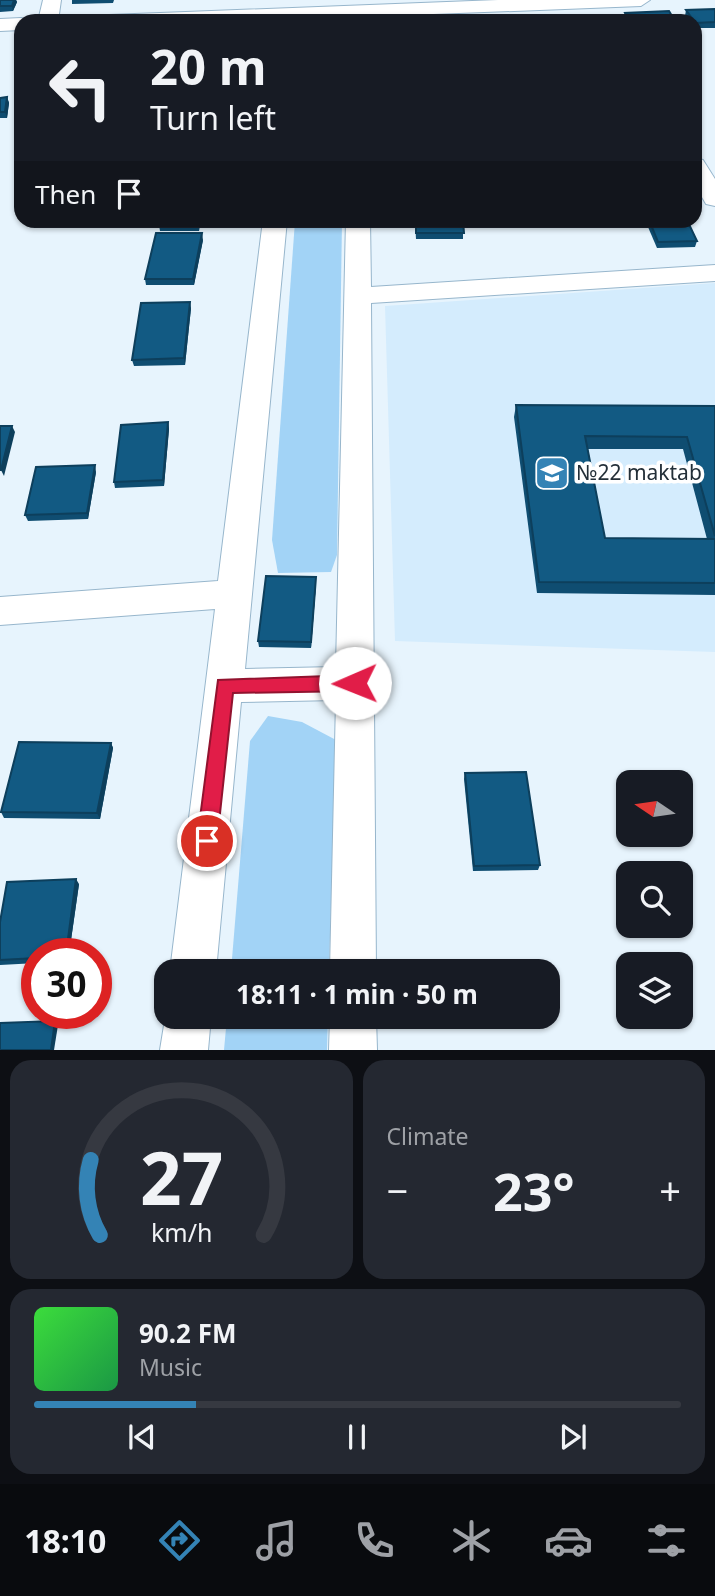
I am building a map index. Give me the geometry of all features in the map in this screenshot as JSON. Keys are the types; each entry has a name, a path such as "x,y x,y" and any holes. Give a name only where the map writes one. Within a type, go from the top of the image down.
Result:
{"street":[{"path":"256,14 641,0"},
{"path":"597,2 604,14"},
{"path":"702,177 715,199"},
{"path":"194,959 274,228"},
{"path":"353,959 358,228"},
{"path":"358,296 715,273"},
{"path":"0,611 233,594"},
{"path":"224,685 355,683"},
{"path":"184,1050 187,1029"},
{"path":"353,1029 353,1050"}],"shaded area":[{"path":"294,228 342,228 337,555 331,572 278,573 272,540"},
{"name":"№22 maktab","path":"715,283 715,652 395,641 385,306"},
{"path":"268,716 302,722 336,740 329,959 232,959 250,741"},
{"path":"226,1029 328,1029 327,1050 224,1050"}],"building":[{"path":"0,0 14,0 12,6 0,6"},
{"path":"715,9 715,22 702,23 702,14 689,14 686,10"},
{"path":"669,11 671,14 626,14"},
{"path":"7,97 5,112 0,112 0,98"},
{"path":"416,228 464,228 464,233 416,233"},
{"path":"652,228 691,228 697,241 658,242"},
{"path":"156,233 202,233 193,279 145,279"},
{"path":"190,302 184,358 132,360 141,303"},
{"path":"516,405 715,406 715,536 687,437 585,436 605,538 715,539 715,583 539,582"},
{"path":"168,422 163,480 114,482 121,425"},
{"path":"0,426 12,426 1,470 0,470"},
{"path":"95,465 87,513 25,515 36,467"},
{"path":"266,576 316,577 311,642 258,641"},
{"path":"19,742 111,743 97,813 1,812"},
{"path":"526,772 540,865 474,866 465,773"},
{"path":"76,879 68,938 21,938 21,959 0,960 0,922 7,882"},
{"path":"21,1022 21,1029 54,1029 51,1050 0,1050 0,1023"}],"place":[{"name":"№22 maktab","path":"552,473"}],"route":[{"path":"207,841 224,685 355,683"}]}
